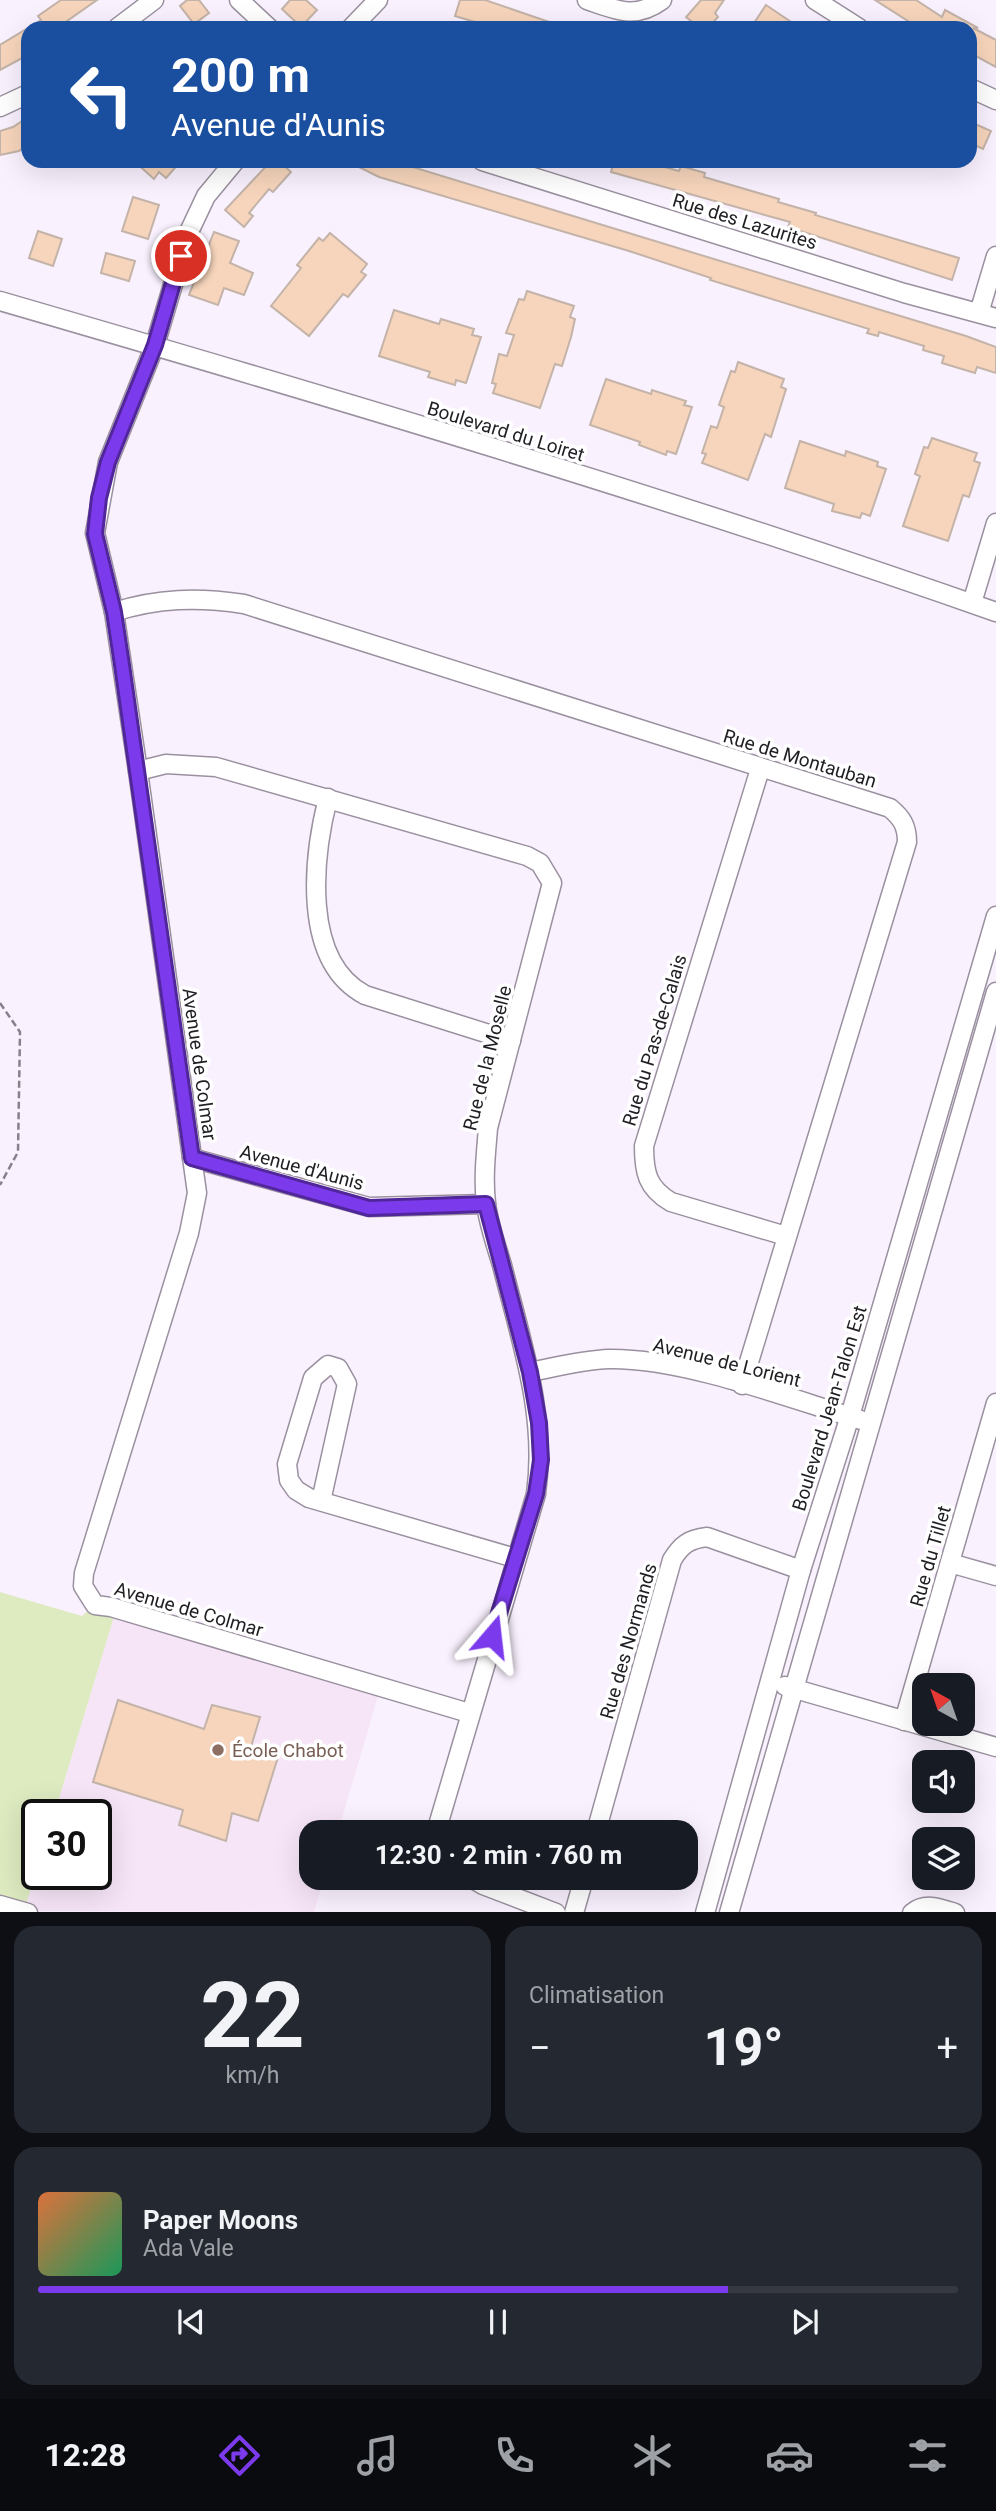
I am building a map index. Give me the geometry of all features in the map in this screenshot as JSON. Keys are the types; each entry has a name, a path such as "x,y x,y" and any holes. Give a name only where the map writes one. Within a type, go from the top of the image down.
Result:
{"street":[{"path":"126,21 154,0"},
{"path":"239,0 262,21"},
{"path":"358,21 378,0"},
{"path":"587,0 622,12 647,11 662,0"},
{"path":"815,0 848,21"},
{"path":"977,91 996,100"},
{"path":"0,107 21,97"},
{"name":"Avenue de Colmar","path":"230,168 206,196 188,234 155,345 108,462 99,498 95,534 114,612 197,1193 189,1233 84,1573 83,1586 96,1605 469,1713"},
{"name":"Rue des Lazurites","path":"504,168 904,293 987,316"},
{"path":"987,316 996,256"},
{"name":"Boulevard du Loiret","path":"0,301 155,345 808,546 996,612"},
{"path":"972,603 996,523"},
{"name":"Rue de Montauban","path":"114,612 168,599 208,598 244,604 890,808 901,817 907,829 907,842 743,1385"},
{"name":"Rue de la Moselle","path":"138,771 166,764 216,766 527,856 540,863 548,873 551,893 488,1128 486,1204 530,1372 539,1423 541,1460 536,1494 439,1820"},
{"name":"Rue du Pas-de-Calais","path":"760,769 644,1146 644,1168 657,1194 671,1202 786,1236"},
{"path":"328,798 317,842 315,877 320,922 330,960 339,975 349,986 365,995 511,1041"},
{"name":"Boulevard Jean-Talon Est","path":"705,1912 801,1570 850,1416 996,916"},
{"path":"729,1912 996,992"},
{"name":"Avenue d'Aunis","path":"192,1158 369,1208 486,1204"},
{"name":"Avenue de Lorient","path":"530,1372 584,1361 621,1360 677,1367 871,1423"},
{"path":"321,1501 346,1384 338,1368 328,1365 313,1378 287,1464 289,1480 296,1490 321,1501 515,1559"},
{"name":"Rue du Tillet","path":"904,1721 996,1404"},
{"name":"Rue des Normands","path":"599,1820 672,1560 678,1550 695,1538 707,1537 801,1570"},
{"path":"950,1563 996,1576"},
{"path":"771,1682 996,1747"},
{"path":"496,1890 553,1912"},
{"path":"574,1912 581,1890"},
{"path":"0,1905 24,1912"},
{"path":"913,1912 918,1907 929,1906 951,1912"}],"path":[{"path":"0,1003 20,1032 18,1152 0,1185"}],"shaded area":[{"name":"École Chabot","path":"111,1607 381,1686 342,1820 299,1820 299,1890 320,1890 314,1912 24,1911 31,1890 112,1890 112,1799 59,1799 113,1620"}],"green space":[{"path":"0,1592 82,1616 95,1604 111,1607 113,1620 59,1799 21,1799 21,1890 31,1890 24,1911 0,1905"}],"building":[{"path":"61,0 97,0 67,21 40,21 38,16"},
{"path":"187,0 199,0 209,13 198,21 192,21 180,6"},
{"path":"290,0 306,0 317,10 307,21 295,21 282,9"},
{"path":"460,0 485,0 546,21 472,21 455,16"},
{"path":"701,0 724,0 715,13 718,17 714,21 691,21 686,17"},
{"path":"875,0 916,0 942,17 945,10 965,21 908,21"},
{"path":"766,5 790,21 755,21"},
{"path":"977,30 996,40 996,67 977,57"},
{"path":"21,32 21,59 0,70 0,45"},
{"path":"21,122 21,149 0,155 0,131"},
{"path":"977,125 991,131 983,149 977,146"},
{"path":"142,168 175,168 166,178 159,172 154,179"},
{"path":"264,168 287,168 291,172 273,192 269,189 249,213 253,216 244,227 225,210"},
{"path":"361,168 416,168 966,336 996,347 996,373 977,367 975,373 942,363 944,356 923,350 924,346 879,332 878,336 867,333 869,329 710,280 711,278 629,251 379,177"},
{"path":"612,168 668,168 679,171 680,168 688,168 705,173 704,177 779,199 778,202 816,213 815,215 959,258 952,280 788,227 790,222 611,172"},
{"path":"133,197 159,205 148,239 122,231"},
{"path":"38,231 62,239 53,266 29,258"},
{"path":"214,232 239,241 230,263 253,273 244,295 224,288 218,305 189,295"},
{"path":"330,233 367,264 361,272 366,275 348,297 343,294 309,336 271,306 301,268 297,265 319,238 323,241"},
{"path":"106,253 135,261 129,281 101,273"},
{"path":"527,291 574,306 570,317 575,319 562,366 555,364 540,408 493,393 496,384 492,383 499,354 507,356 514,335 506,333 519,299 524,300"},
{"path":"394,310 439,324 441,319 474,329 472,335 481,337 466,383 456,380 455,385 428,377 430,372 379,356"},
{"path":"738,362 784,379 781,387 786,389 771,437 765,434 748,480 702,463 706,454 702,453 711,426 717,428 724,407 719,405 731,371 735,372"},
{"path":"606,379 651,394 652,390 686,401 684,405 692,407 676,454 667,451 666,455 639,445 640,442 590,425"},
{"path":"932,438 977,453 974,461 980,463 969,497 963,495 948,541 903,526 920,476 915,474 924,447 928,448"},
{"path":"800,441 845,456 846,451 878,462 877,466 886,469 870,516 862,513 860,518 832,511 834,504 785,488"},
{"path":"118,1700 204,1729 212,1705 260,1717 250,1750 278,1757 258,1821 232,1813 226,1841 179,1825 183,1810 93,1782"}],"place":[{"name":"École Chabot","path":"218,1750"}],"route":[{"path":"181,256 155,345 108,462 99,498 95,534 114,612 192,1158 369,1208 486,1204 530,1372 539,1423 541,1460 536,1494 492,1636"}]}
